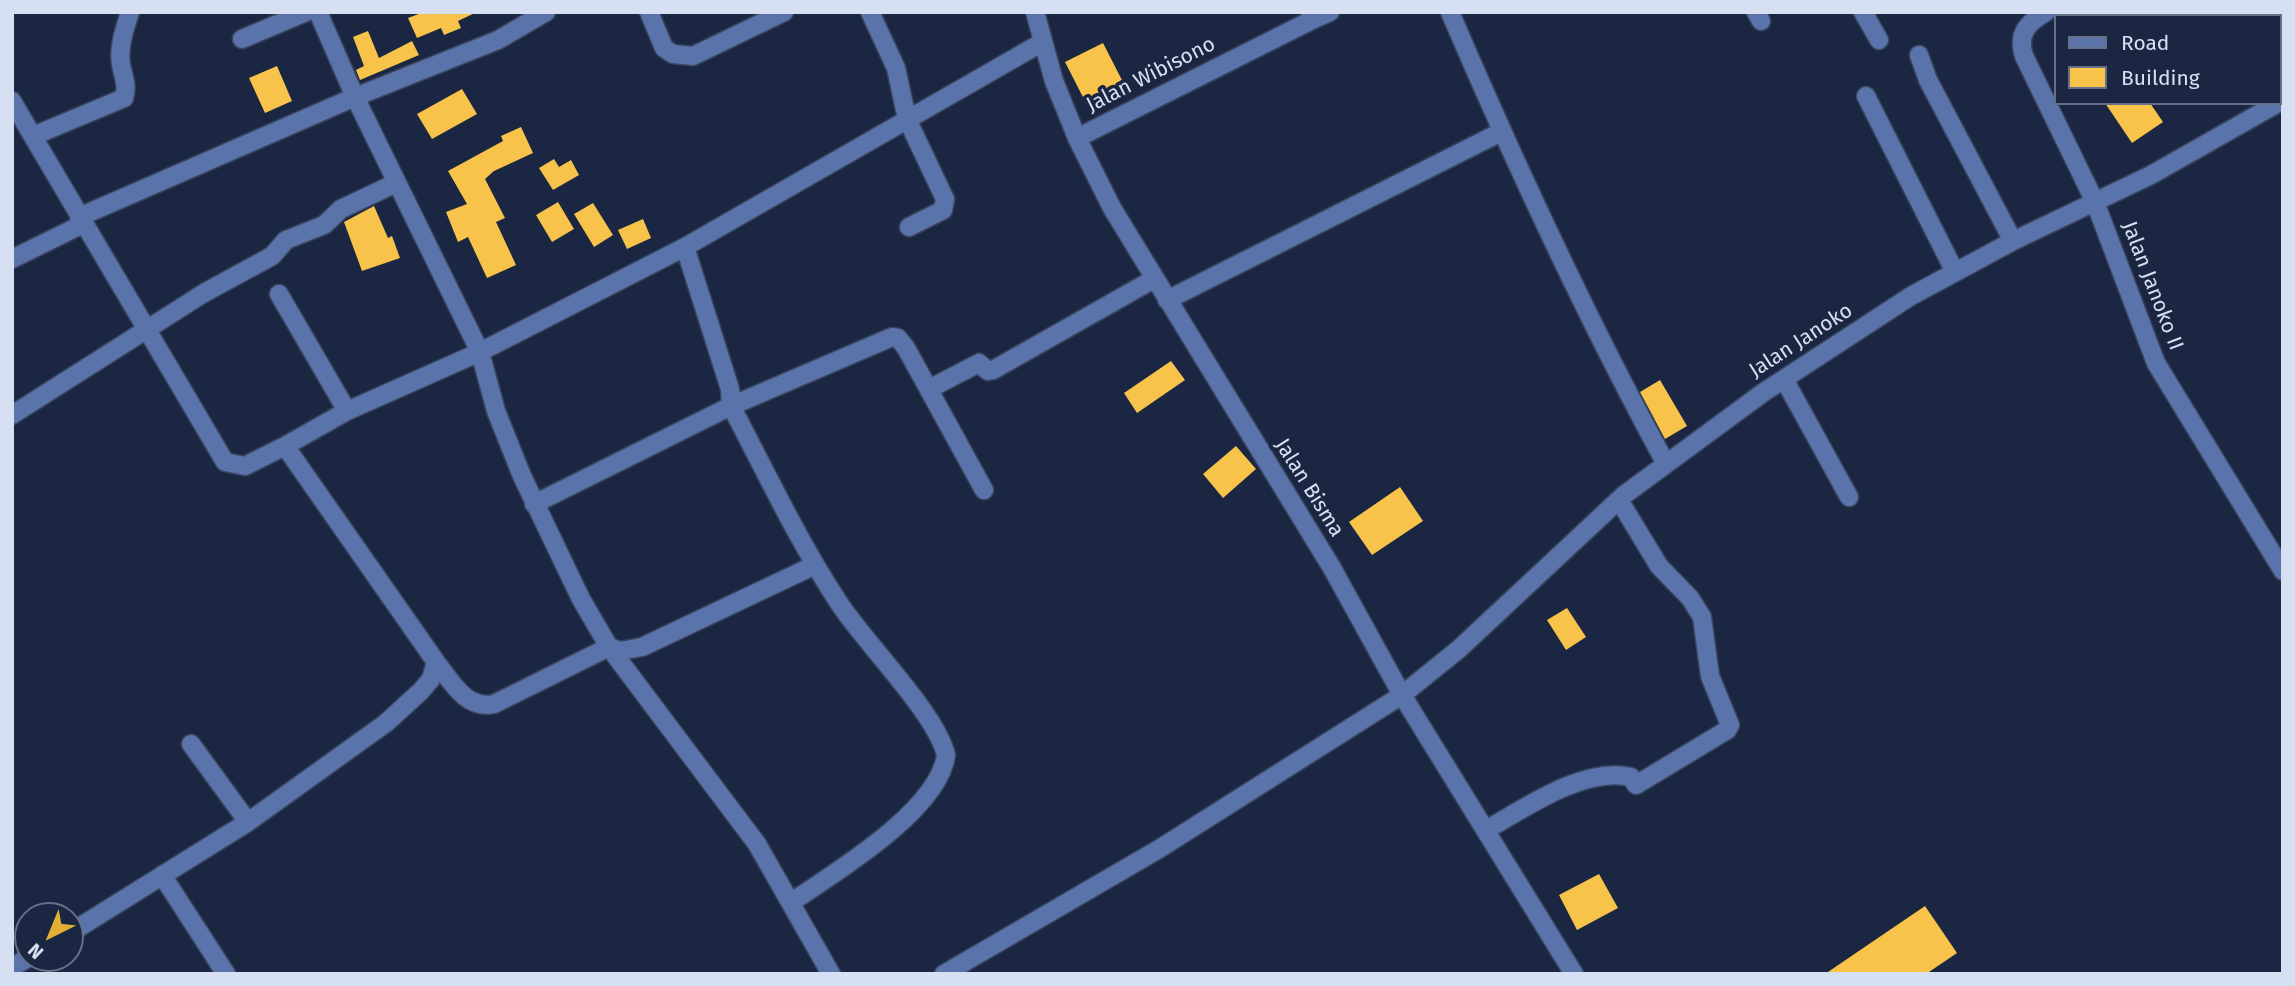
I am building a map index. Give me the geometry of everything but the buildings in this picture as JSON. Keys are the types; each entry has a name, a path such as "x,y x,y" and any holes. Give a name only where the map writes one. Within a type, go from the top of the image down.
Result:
{"street":[{"path":"33,136 124,98 127,88 120,61 121,46 130,12"},
{"path":"242,39 306,12"},
{"path":"318,12 355,97 480,352 496,411 534,504 581,599 609,647 727,802 793,901 831,974"},
{"path":"12,259 81,220 355,97 498,40 546,12"},
{"path":"649,12 664,48 682,56 693,56 784,12"},
{"path":"870,12 896,68 907,119 946,205 943,210 909,226"},
{"name":"Jalan Bisma","path":"1035,12 1041,43 1077,138 1112,208 1332,568 1402,695 1574,974"},
{"path":"1450,12 1501,132 1625,388 1666,464"},
{"path":"1863,12 1879,40"},
{"name":"Jalan Janoko II","path":"2046,12 2024,30 2021,47 2095,202 2156,363 2283,571"},
{"name":"Jalan Wibisono","path":"1077,138 1318,15"},
{"path":"12,101 225,461 245,466 347,411 480,352 685,247 1041,43"},
{"path":"1919,55 1933,89 2013,241"},
{"path":"1866,96 1955,272"},
{"name":"Jalan Janoko","path":"944,974 1159,849 1402,695 1469,640 1619,500 1784,379 1911,296 2013,241 2095,202 2274,105"},
{"path":"1167,300 1501,132"},
{"path":"12,415 147,333 215,286 272,256 286,240 324,225 341,209 396,183"},
{"path":"685,247 730,389 731,406 815,565 857,630 939,736 946,755 940,774 924,798 865,853 793,901"},
{"path":"929,389 979,363 988,370 993,370 1154,279"},
{"path":"279,294 347,411"},
{"path":"534,504 731,406 886,337 901,342 984,490"},
{"path":"1784,379 1849,497"},
{"path":"285,446 436,662 466,699 488,705 609,647 620,651 642,647 815,565"},
{"path":"1486,830 1571,784 1619,774 1631,777 1636,785 1727,730 1730,725 1710,676 1702,617 1690,598 1659,566 1619,500"},
{"path":"84,924 248,822 410,704 431,679 436,662"},
{"path":"191,744 248,822"},
{"path":"162,875 226,974"}]}
